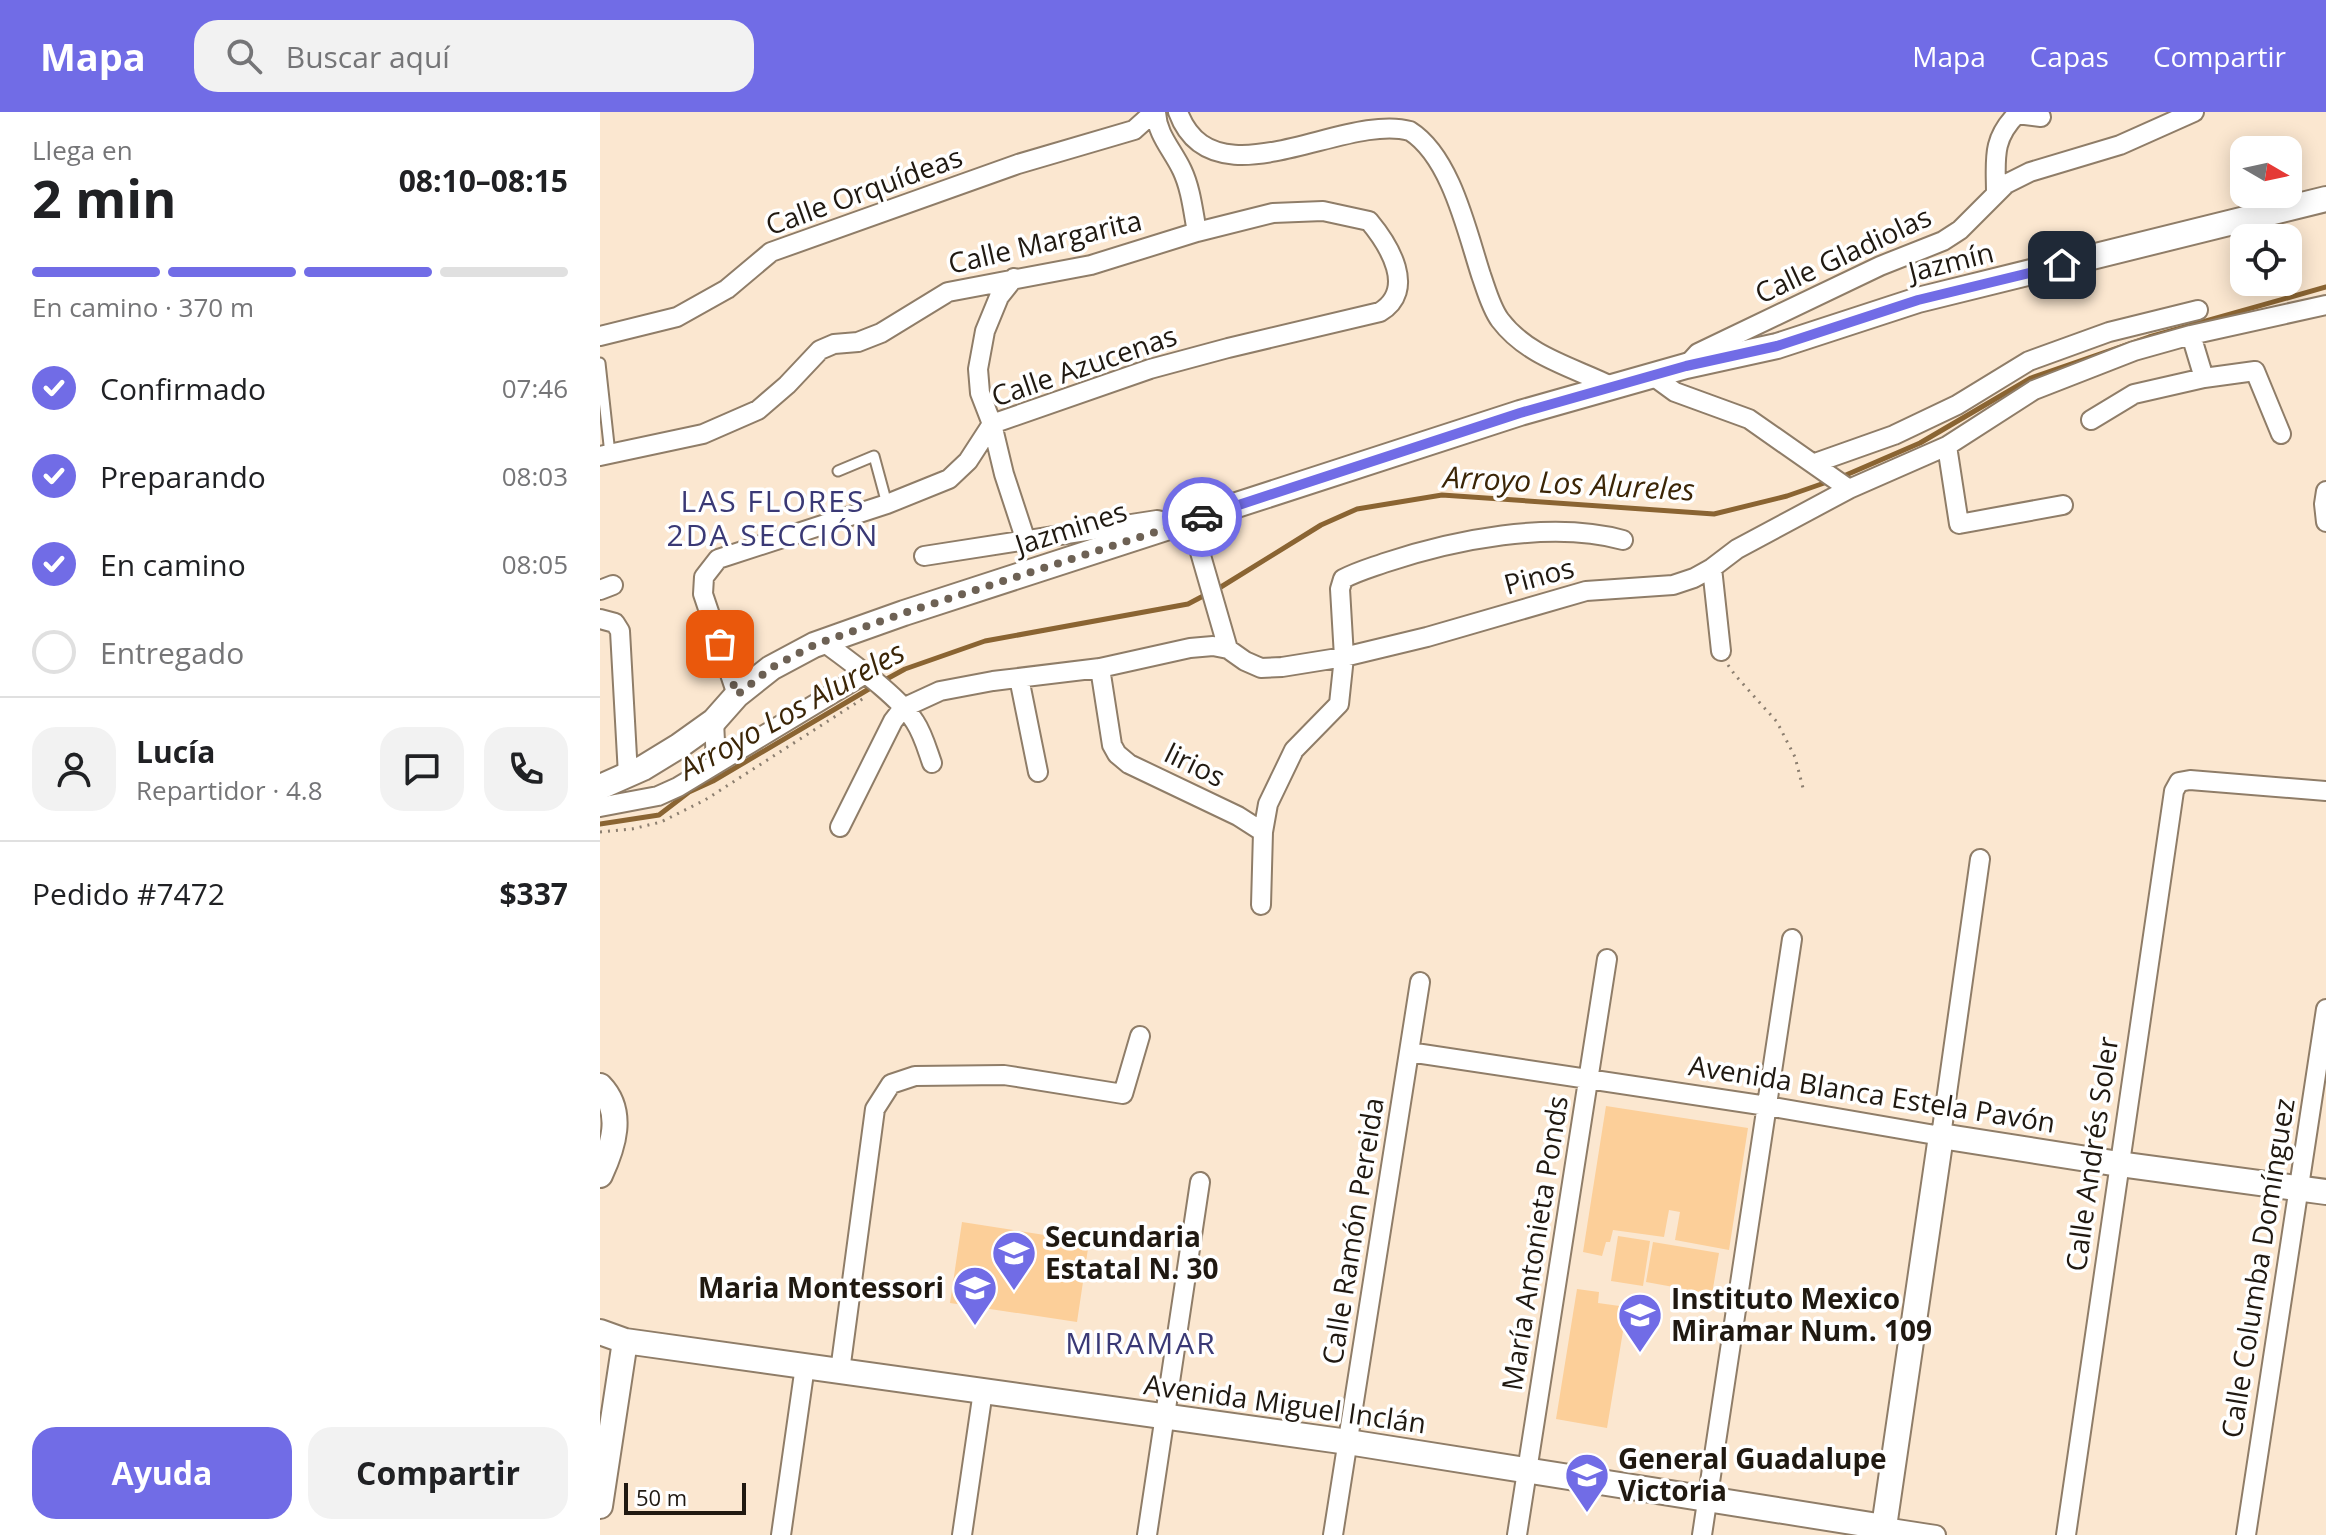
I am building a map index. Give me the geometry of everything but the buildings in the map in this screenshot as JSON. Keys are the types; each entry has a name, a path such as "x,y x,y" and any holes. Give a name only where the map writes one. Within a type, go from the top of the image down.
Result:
{"main road":[{"name":"Jazmín","path":"1686,366 1777,346 1918,300 2326,199"},
{"name":"Jazmines","path":"600,787 679,746 714,721 737,695 771,668 824,642 904,613 1520,413 1686,366"},
{"path":"600,1086 607,1094 616,1117 611,1150 600,1175"},
{"name":"Avenida Blanca Estela Pavón","path":"1941,1136 2326,1192"},
{"path":"1883,1531 1941,1136"},
{"name":"Avenida Miguel Inclán","path":"600,1332 625,1341 1348,1442 1708,1498 1883,1531"},
{"path":"600,1506 625,1341"}],"street":[{"path":"1155,112 1157,126 1182,170 1197,232"},
{"name":"Calle Orquídeas","path":"600,336 677,317 727,289 771,252 1018,164 1134,130 1155,112"},
{"path":"1178,112 1183,124 1209,148 1230,152 1351,117 1381,120 1409,130 1440,165 1455,195 1498,318 1519,340 1548,360 1613,387"},
{"name":"Calle Gladiolas","path":"1686,366 1698,353 1880,266 1943,241 1960,230 2006,184 2030,172 2120,145 2194,112"},
{"path":"1996,194 1996,147 2006,126 2017,114 2041,117"},
{"name":"Calle Margarita","path":"605,455 703,434 758,410 820,350 834,344 858,342 881,333 948,292 1091,265 1197,232 1273,213 1323,211 1369,221 1391,255 1398,274 1397,292"},
{"path":"1014,278 999,297 985,331 978,369 980,393 1026,541"},
{"name":"Calle Azucenas","path":"737,695 703,594 704,577 718,559 887,504 949,479 968,461 992,424 1150,369 1380,312 1395,299 1397,292"},
{"name":"Pinos","path":"1228,649 1261,668 1282,667 1344,657 1427,637 1586,591 1673,585 1712,568 1841,484 1947,446 2034,390 2134,351 2326,305"},
{"path":"1815,463 1894,435 1944,411 2029,361 2109,332 2198,310"},
{"path":"2191,335 2204,378"},
{"path":"2091,420 2134,394 2204,378 2255,371 2281,434"},
{"path":"1653,376 1675,392 1749,419 1841,484"},
{"path":"1947,446 1959,524 2063,505"},
{"path":"2326,491 2326,522"},
{"path":"840,827 893,721 903,708 940,691 1100,668 1190,648 1213,646 1228,649 1208,582 1184,523 1157,520 924,556"},
{"path":"1261,905 1263,832 1268,804 1294,750 1339,704 1344,657 1340,597 1343,579 1402,557 1456,542 1531,533 1570,532 1600,534 1623,540"},
{"path":"1712,568 1721,651"},
{"path":"600,619 615,623 620,631 628,775"},
{"path":"824,642 873,681 914,720 932,763"},
{"name":"lirios","path":"1100,668 1109,733 1117,754 1129,764 1238,816 1263,832"},
{"path":"1019,678 1038,772"},
{"path":"600,807 658,796 678,787 716,763 873,681"},
{"path":"714,721 716,763"},
{"name":"Calle Andrés Soler","path":"2066,1535 2174,791 2179,782 2190,780 2326,791"},
{"path":"1941,1136 1980,859"},
{"path":"1702,1535 1792,939"},
{"name":"María Antonieta Ponds","path":"1517,1535 1607,959"},
{"name":"Calle Ramón Pereida","path":"1333,1535 1420,982"},
{"name":"Calle Columba Domínguez","path":"2246,1535 2326,1009"},
{"path":"840,1371 875,1109 891,1084 915,1076 1004,1075 1123,1094 1140,1036"},
{"name":"Avenida Blanca Estela Pavón","path":"1409,1052 1767,1106 1941,1136"},
{"path":"1147,1535 1200,1182"},
{"path":"781,1535 805,1366"},
{"path":"962,1535 983,1391"},
{"name":"Avenida Miguel Inclán","path":"1883,1531 1936,1535"}],"lane":[{"path":"600,363 605,455"},
{"path":"838,471 874,456 887,504"}],"path":[{"path":"1721,651 1735,675 1777,722 1795,757 1804,792"},
{"path":"600,832 661,822 710,795 843,714 873,681"}],"shaded area":[{"path":"1606,1106 1748,1128 1729,1250 1675,1240 1680,1212 1669,1210 1664,1237 1613,1230 1602,1256 1583,1252"},
{"path":"962,1222 1089,1242 1077,1322 950,1303"},
{"path":"1618,1236 1650,1241 1643,1286 1611,1281"},
{"path":"1653,1242 1719,1253 1712,1294 1646,1282"},
{"path":"1577,1289 1599,1292 1598,1303 1627,1307 1607,1428 1556,1419"}],"waterway":[{"name":"Arroyo Los Alureles","path":"1839,478 1920,443 2031,378 2149,337 2326,287"},
{"name":"Arroyo Los Alureles","path":"1216,590 1321,525 1357,509 1442,495 1714,514 1787,496 1830,481"},
{"name":"Arroyo Los Alureles","path":"883,681 905,669 985,641 1188,604 1207,594"},
{"name":"Arroyo Los Alureles","path":"600,824 659,815 689,792 874,686"}],"way so far":[{"path":"720,644 737,695 771,668 814,645 1202,517"}],"place":[{"name":"Secundaria Estatal N. 30","path":"1014,1292"},
{"name":"Maria Montessori","path":"975,1327"},
{"name":"Instituto Mexico Miramar Num. 109","path":"1640,1354"},
{"name":"General Guadalupe Victoria","path":"1587,1514"}],"district":[{"name":"LAS FLORES 2DA SECCIÓN","path":"773,519"},
{"name":"MIRAMAR","path":"1141,1344"}],"route":[{"path":"1202,517 1520,413 1686,366 1777,346 1918,300 2062,265"}]}
